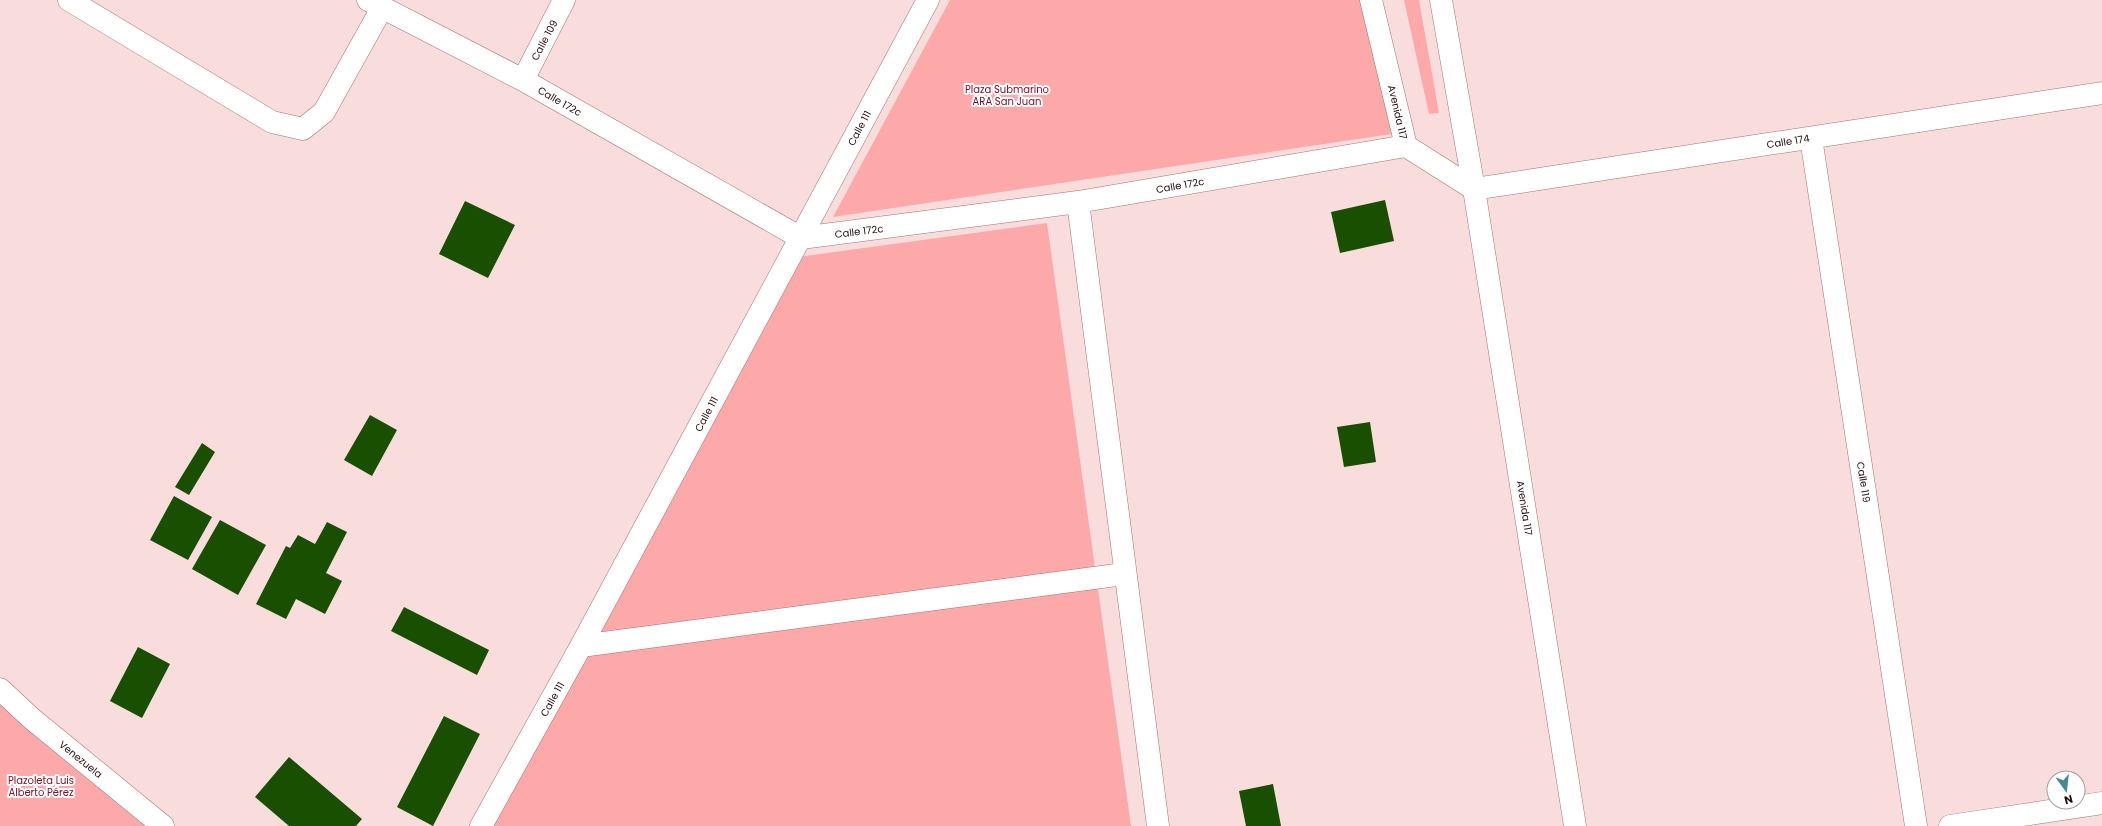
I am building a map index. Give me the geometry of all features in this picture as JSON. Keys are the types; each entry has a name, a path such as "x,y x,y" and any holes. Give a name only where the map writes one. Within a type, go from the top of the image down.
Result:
{"street":[{"path":"69,0 272,122 303,129 324,112 375,4"},
{"name":"Calle 109","path":"523,80 564,0"},
{"name":"Calle 111","path":"481,826 581,646 928,0"},
{"name":"Avenida 117","path":"1371,0 1406,146 1474,189"},
{"name":"Avenida 117","path":"1441,0 1474,189 1575,826"},
{"name":"Calle 172c","path":"375,4 523,80 801,238 1078,202 1406,146"},
{"name":"Calle 174","path":"1474,189 2102,93"},
{"name":"Calle 119","path":"1811,138 1916,826"},
{"path":"1078,202 1124,574 1158,826"},
{"path":"581,646 1124,574"},
{"name":"Venezuela","path":"0,689 31,718 163,826"},
{"path":"1950,826 2102,803"}],"green space":[{"name":"Plaza Submarino ARA San Juan","path":"950,0 1362,0 1392,134 833,217"},
{"path":"1404,0 1419,0 1439,113 1429,114"},
{"path":"1047,223 1131,826 469,826 783,259"},
{"name":"Plazoleta Luis Alberto Pérez","path":"0,699 152,826 0,826"}],"building":[{"path":"1385,200 1394,241 1340,253 1331,212"},
{"path":"465,201 515,225 488,278 439,254"},
{"path":"370,415 397,430 372,476 344,460"},
{"path":"1370,422 1376,462 1344,467 1337,427"},
{"path":"202,443 215,452 189,495 175,487"},
{"path":"174,496 212,517 188,560 150,540"},
{"path":"220,520 266,545 238,595 192,569"},
{"path":"327,522 347,532 326,573 342,581 325,614 296,599 286,619 256,604 286,546 290,548 298,535 315,544"},
{"path":"404,607 489,650 477,675 391,631"},
{"path":"138,647 170,664 142,718 110,701"},
{"path":"444,716 480,734 433,826 397,807"},
{"path":"289,757 362,819 356,826 289,826 255,797"},
{"path":"1273,784 1281,826 1246,826 1239,791"}]}
